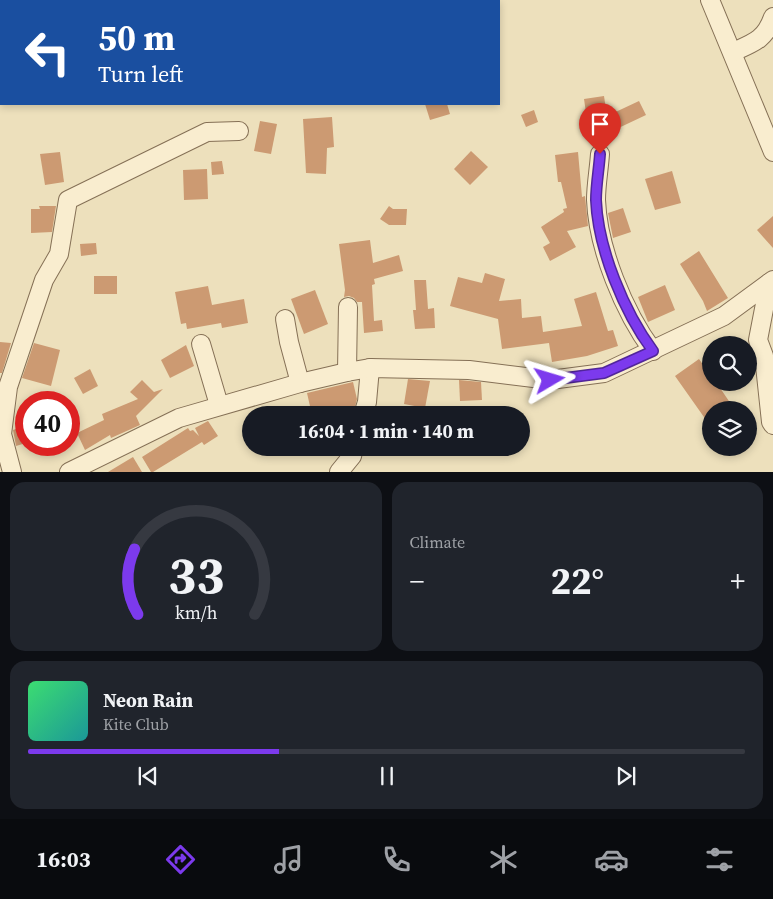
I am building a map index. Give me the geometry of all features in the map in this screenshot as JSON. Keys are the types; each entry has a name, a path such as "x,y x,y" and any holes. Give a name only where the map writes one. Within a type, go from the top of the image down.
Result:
{"street":[{"path":"710,0 773,152"},
{"path":"733,52 757,42 769,29 773,17"},
{"path":"12,472 2,434 8,387 44,280 58,254 68,200 207,132 239,131"},
{"path":"600,154 596,200 601,233 610,269 640,333 653,351"},
{"path":"70,472 179,418 300,383 348,372 370,368 469,370 550,380 604,373 724,316 771,281"},
{"path":"771,281 758,340 764,356 771,422 773,425"},
{"path":"348,307 348,372"},
{"path":"285,319 300,383"},
{"path":"201,344 220,405"},
{"path":"366,406 370,368"},
{"path":"339,472 352,456"}],"building":[{"path":"604,96 607,116 639,101 646,115 610,132 611,136 590,140 584,99"},
{"path":"425,105 447,105 450,114 430,120"},
{"path":"534,110 538,122 526,127 521,115"},
{"path":"332,117 334,147 327,148 326,174 306,173 303,119"},
{"path":"260,121 277,124 271,154 254,151"},
{"path":"471,151 488,167 470,185 454,169"},
{"path":"60,152 64,182 45,185 40,154"},
{"path":"578,152 582,197 585,196 588,226 567,231 576,247 550,261 543,247 550,243 541,227 564,212 563,209 567,208 561,182 558,182 555,155"},
{"path":"222,161 224,174 212,175 211,162"},
{"path":"207,169 208,199 184,200 183,170"},
{"path":"672,171 681,203 655,210 645,179"},
{"path":"39,206 56,206 52,232 31,233 31,209 40,209"},
{"path":"389,206 393,209 407,209 406,225 389,225 380,219"},
{"path":"623,208 631,232 613,238 608,213"},
{"path":"773,216 773,248 757,230"},
{"path":"370,240 373,263 399,255 403,271 374,279 375,284 372,285 374,321 382,320 383,331 364,333 362,302 357,302 349,296 344,297 345,290 339,244"},
{"path":"96,243 97,254 81,256 80,244"},
{"path":"699,251 728,298 707,311 703,301 680,264"},
{"path":"485,273 505,279 499,301 521,299 522,318 541,316 543,332 582,326 574,299 596,292 608,331 613,330 618,346 587,356 552,362 549,343 502,349 498,319 450,306 458,277 482,283"},
{"path":"94,276 117,276 117,294 94,294"},
{"path":"414,280 426,280 428,309 434,308 435,328 415,329 413,310 416,310"},
{"path":"665,285 675,310 648,322 638,297"},
{"path":"208,286 212,305 244,299 248,323 222,328 221,323 187,329 186,323 181,324 175,292"},
{"path":"315,290 328,324 304,334 291,299"},
{"path":"0,342 11,343 2,373 0,373"},
{"path":"34,343 60,350 51,386 22,378"},
{"path":"186,345 194,366 170,378 161,360"},
{"path":"699,359 702,363 702,391 722,391 729,401 702,401 702,414 675,376"},
{"path":"90,369 98,386 83,394 74,378"},
{"path":"408,379 430,381 425,406 404,404"},
{"path":"142,380 154,392 163,389 136,416 140,425 111,438 110,435 85,450 80,439 80,432 104,420 102,414 138,399 130,392"},
{"path":"459,380 481,382 482,400 460,401"},
{"path":"353,382 357,399 355,406 310,406 307,393"},
{"path":"208,421 218,436 204,445 202,442 151,472 142,457 188,428 199,436 195,428"},
{"path":"133,457 142,472 108,472"}],"route":[{"path":"550,380 604,373 653,351 640,333 610,269 601,233 596,200 600,154"}]}
